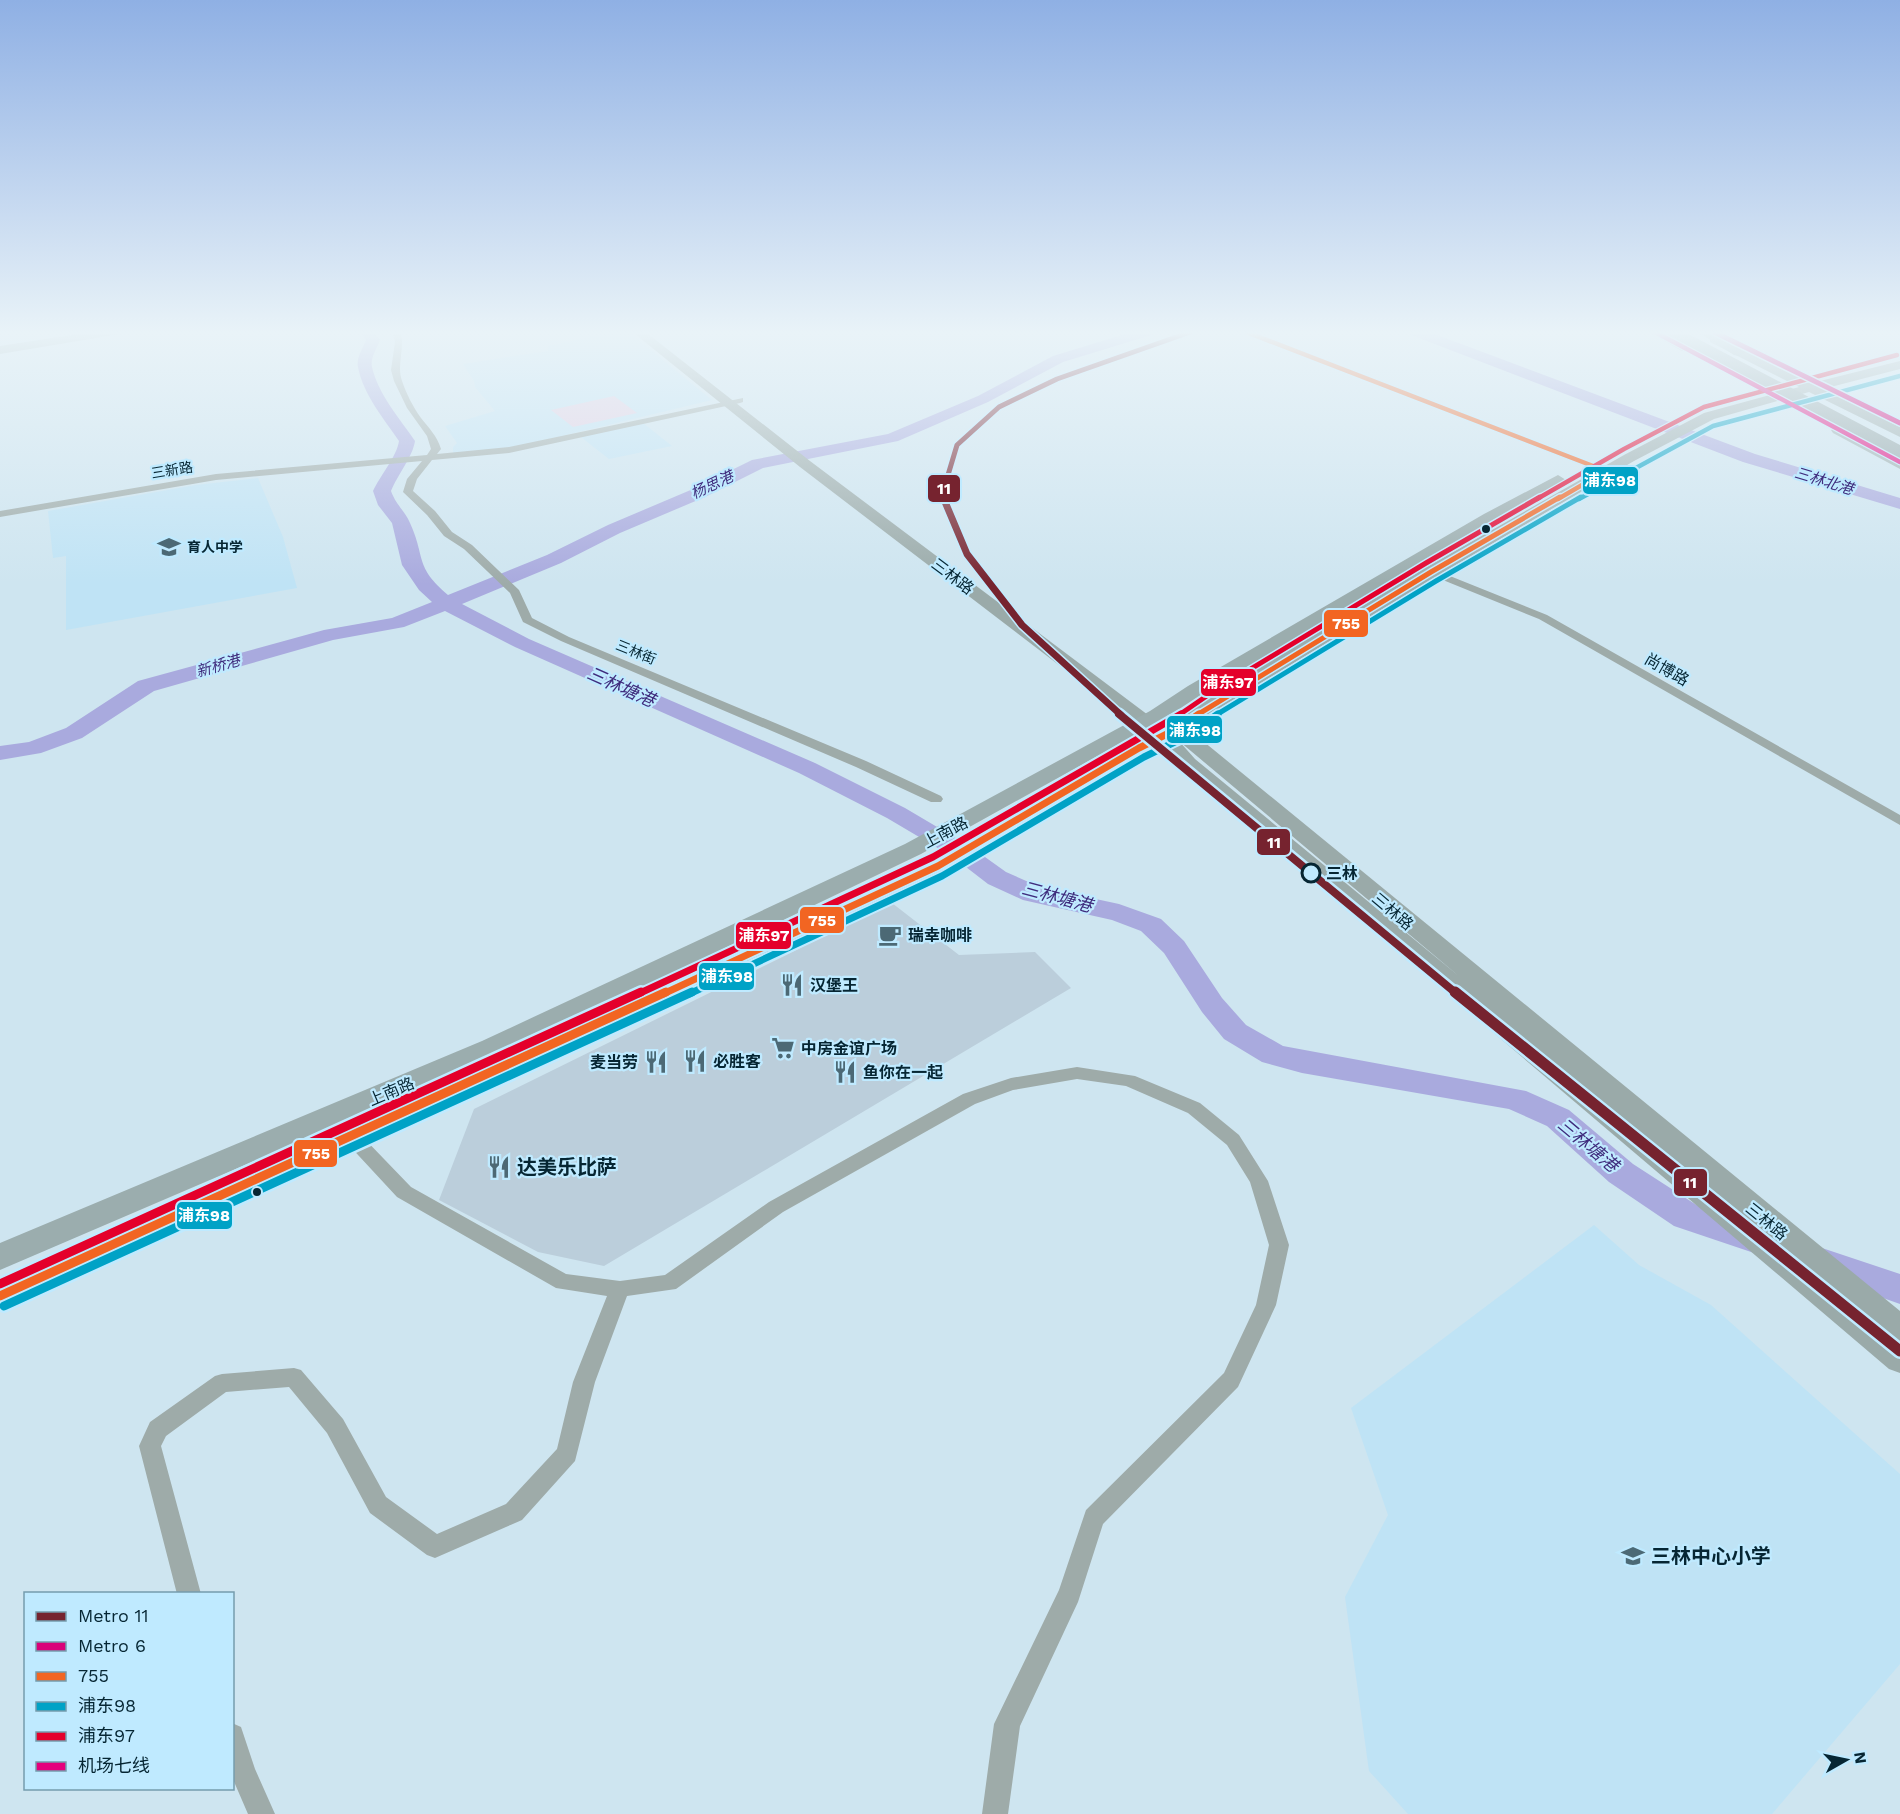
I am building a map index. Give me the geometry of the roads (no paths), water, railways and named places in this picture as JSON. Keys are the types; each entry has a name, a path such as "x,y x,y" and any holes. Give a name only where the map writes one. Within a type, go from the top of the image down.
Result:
{"highway":[{"path":"1824,415 1900,455"},
{"path":"1841,415 1900,443"},
{"path":"1856,440 1900,463"}],"main road":[{"name":"三林路","path":"750,415 788,449 809,457"},
{"name":"三林路","path":"753,415 1160,725 1212,762 1900,1329"},
{"name":"上南路","path":"0,1257 492,1048 913,849 982,812 1160,725 1216,702 1431,572 1606,471 1695,415"},
{"name":"上南路","path":"0,1296 352,1137 938,866 1006,825 1160,725 1195,690 1410,563 1490,517 1656,430 1687,428 1713,415"},
{"path":"1810,415 1856,440"},
{"path":"1817,415 1900,455"},
{"path":"1864,415 1900,433"},
{"path":"1871,415 1900,427"},
{"name":"三林路","path":"1160,725 1188,763 1900,1359"}],"street":[{"path":"415,415 433,436 436,449 426,459"},
{"name":"三新路","path":"0,514 186,482 313,467 509,450 672,415"},
{"path":"1461,415 1606,471"},
{"name":"三林街","path":"426,459 412,479 408,492 426,507 448,534 468,547 515,592 527,620 540,628 851,759 936,799"},
{"name":"尚博路","path":"1410,563 1543,617 1900,821"},
{"path":"352,1137 404,1192 563,1282 620,1289 669,1283 776,1207 969,1099 1011,1084 1077,1073 1128,1080 1194,1108 1233,1140 1259,1181 1279,1245 1266,1305 1232,1380 1094,1518 1070,1594 1007,1724 995,1814"},
{"path":"189,1592 150,1446 158,1430 222,1383 294,1377 335,1426 378,1505 435,1547 514,1512 567,1454 584,1382 620,1289"},
{"path":"234,1742 243,1771 262,1814"}],"waterway":[{"name":"三林塘港","path":"389,415 407,441 406,449 390,473 382,491 387,505 401,522 412,565 426,586 446,603"},
{"name":"杨思港","path":"446,603 554,559 614,529 699,493 758,464 892,438 946,415"},
{"name":"三林北港","path":"1635,415 1749,458 1900,504"},
{"name":"新桥港","path":"0,753 33,748 74,733 146,686 331,634 397,623 446,603"},
{"name":"三林塘港","path":"446,603 522,643 807,768 896,813 962,852 997,878 1032,894 1119,913 1151,925 1174,947 1212,1005 1235,1032 1273,1054 1302,1062 1515,1099 1558,1118 1621,1173 1686,1216 1760,1241"},
{"name":"三林塘港","path":"1819,1261 1900,1289"}],"metro line":[{"name":"11","path":"991,415 957,445 942,495 967,554 1022,625 1111,707 1488,1020 1900,1351"},
{"name":"6","path":"1883,415 1900,423"}],"place":[{"name":"育人中学","path":"169,547"},
{"name":"三林","path":"1311,873"},
{"name":"瑞幸咖啡","path":"890,935"},
{"name":"汉堡王","path":"792,985"},
{"name":"中房金谊广场","path":"783,1048"},
{"name":"必胜客","path":"695,1061"},
{"name":"麦当劳","path":"656,1062"},
{"name":"鱼你在一起","path":"845,1072"},
{"name":"达美乐比萨","path":"499,1167"},
{"name":"三林中心小学","path":"1633,1556"}]}
